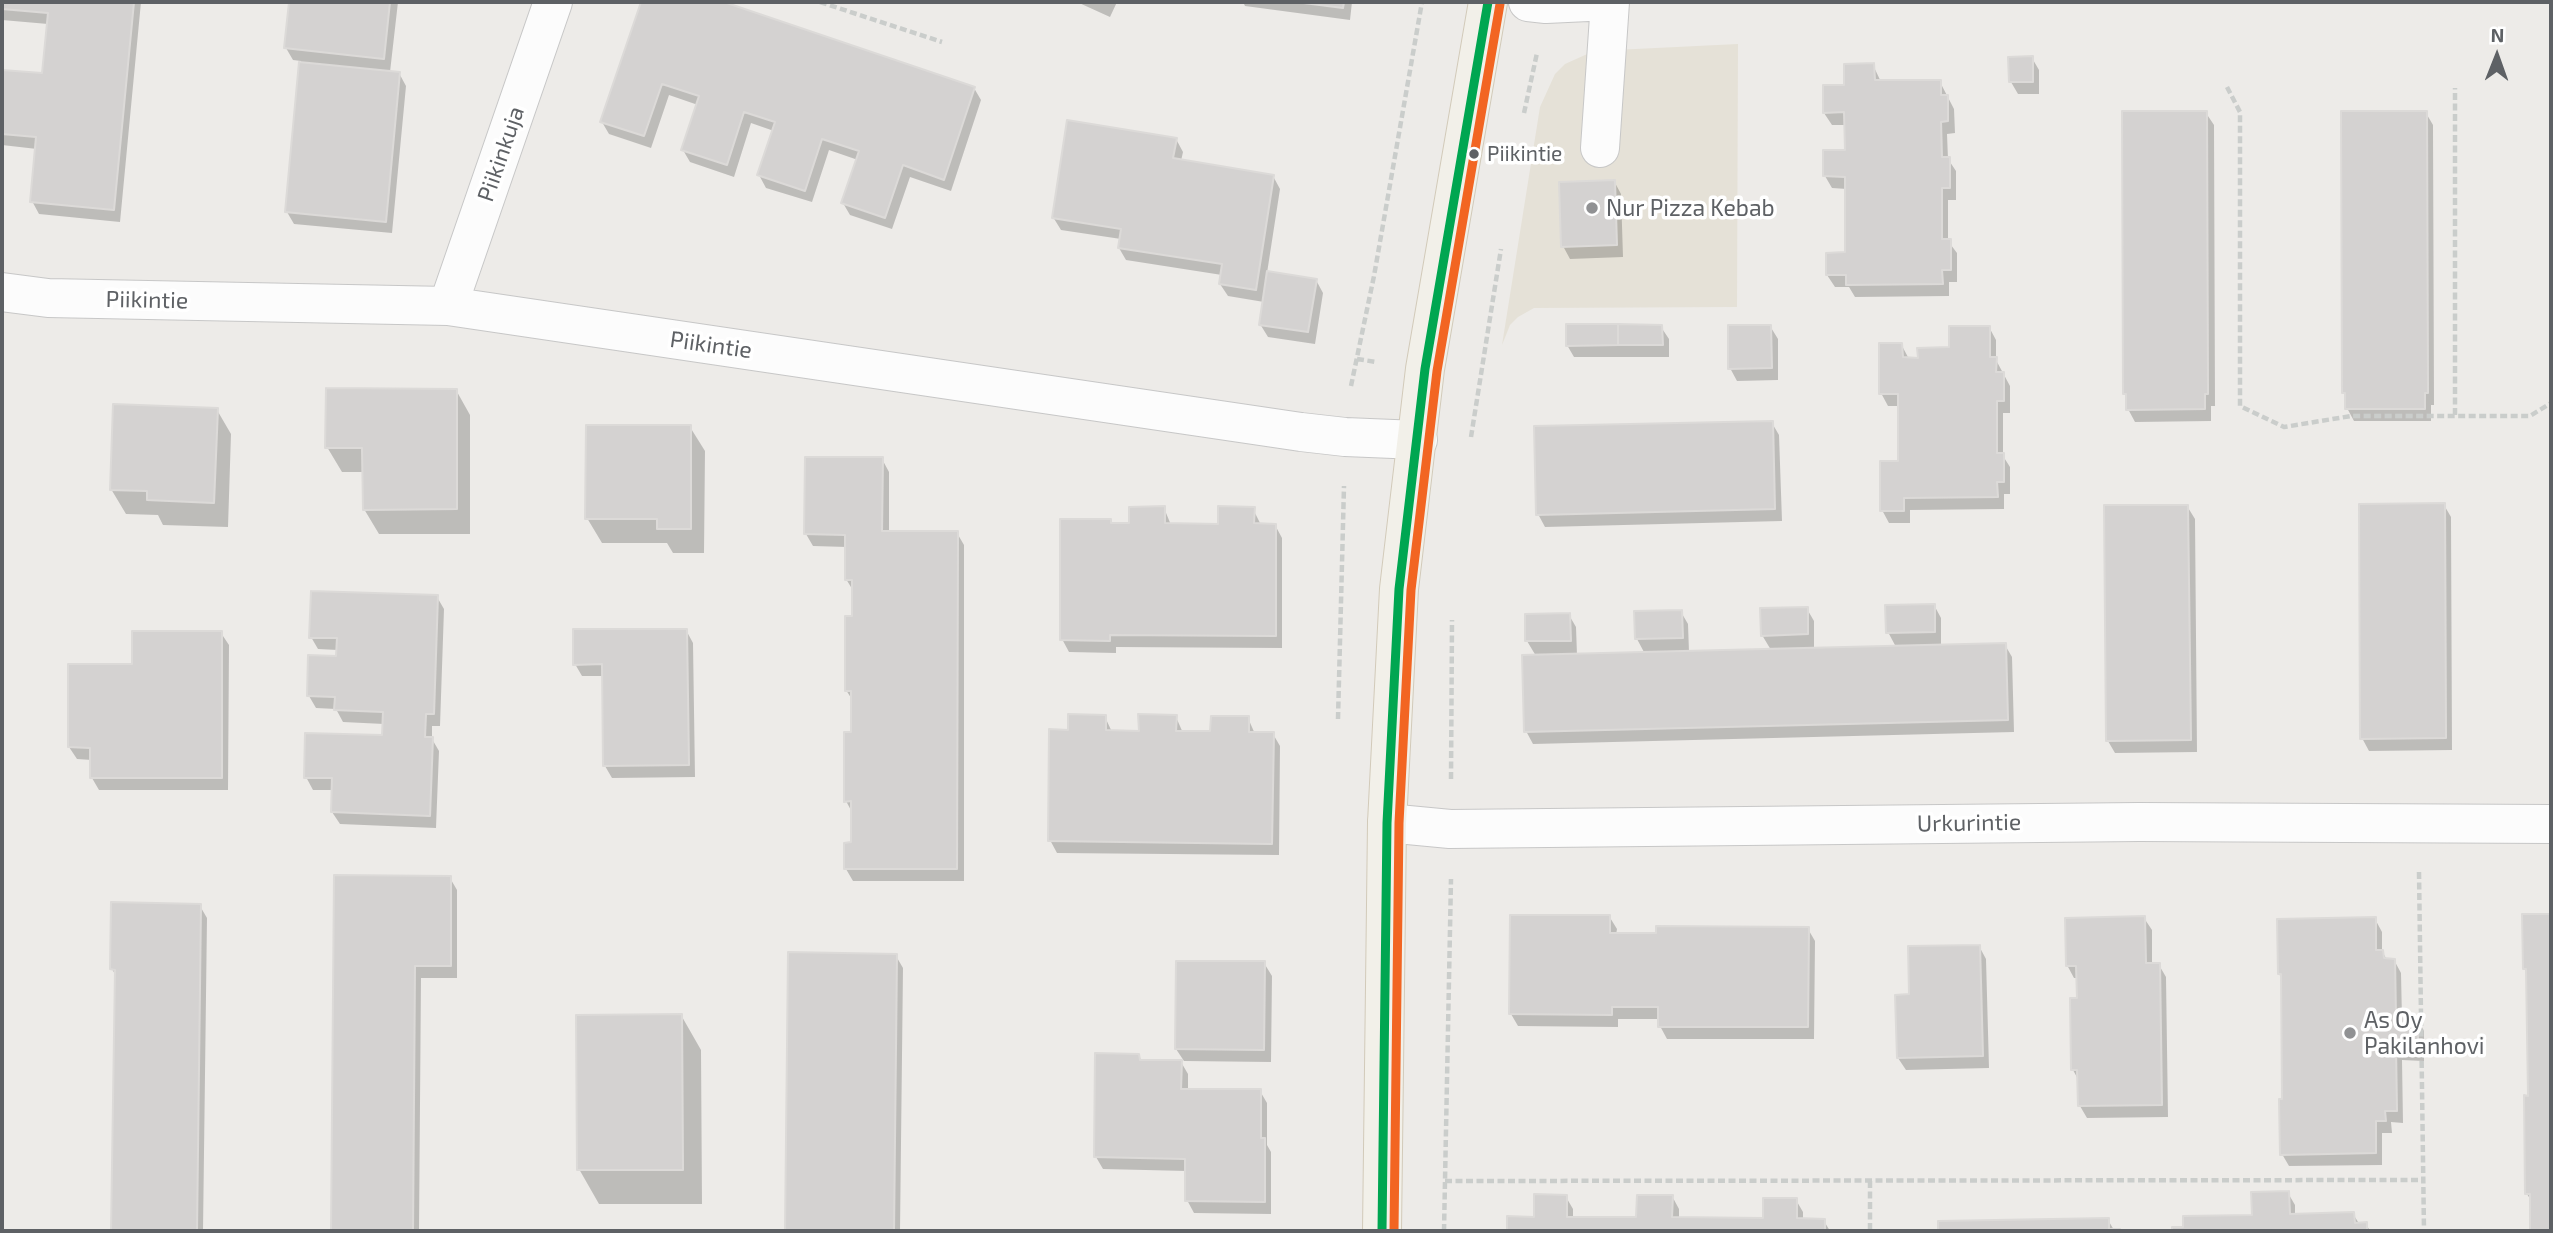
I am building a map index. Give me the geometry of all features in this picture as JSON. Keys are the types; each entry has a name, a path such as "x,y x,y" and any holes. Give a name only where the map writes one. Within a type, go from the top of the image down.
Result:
{"main road":[{"path":"1382,1231 1387,823 1399,589 1425,369 1488,2"}],"street":[{"name":"Piikinkuja","path":"448,306 553,2"},
{"path":"1537,3 1588,2"},
{"path":"1600,148 1610,2"},
{"name":"Piikintie","path":"2,292 48,298 448,306 1301,432 1418,440"},
{"name":"Urkurintie","path":"1387,823 1451,829 2139,822 2551,824"}],"path":[{"path":"820,2 942,42"},
{"path":"1522,121 1537,3"},
{"path":"2227,87 2240,112 2240,406 2284,427 2351,416 2530,416 2551,403"},
{"path":"2455,88 2455,415"},
{"path":"1471,442 1502,239"},
{"path":"1444,1231 1452,894 1452,616"},
{"path":"2419,867 2424,1231"},
{"path":"1445,1181 2424,1180"},
{"path":"1870,1181 1870,1231"}],"shaded area":[{"path":"1738,44 1737,307 1534,308 1510,325 1502,345 1540,107 1555,74 1565,64 1594,51"}],"building":[{"path":"2,2 134,2 114,210 30,202 36,137 2,134 2,70 42,73 48,13 2,9"},
{"path":"289,2 390,2 384,59 284,48"},
{"path":"641,2 724,2 975,87 944,180 903,165 885,218 841,203 859,151 822,139 805,191 757,175 775,122 744,112 727,165 681,150 699,96 662,84 644,136 600,122"},
{"path":"1296,2 1344,2 1343,8"},
{"path":"2033,56 2033,82 2009,82 2008,57"},
{"path":"299,62 400,72 386,222 285,212"},
{"path":"1874,63 1875,80 1941,80 1941,95 1948,95 1948,121 1941,122 1942,157 1950,157 1950,188 1942,188 1942,239 1951,239 1951,270 1942,270 1943,284 1846,285 1846,275 1826,275 1826,253 1845,252 1845,177 1823,176 1823,150 1845,150 1844,112 1823,113 1823,85 1844,85 1844,64"},
{"path":"2122,111 2207,111 2208,394 2205,394 2205,409 2126,410 2126,394 2123,394"},
{"path":"2341,111 2427,111 2428,393 2425,393 2425,409 2345,409 2345,393 2342,393"},
{"path":"1067,120 1177,138 1173,158 1274,175 1256,290 1219,284 1222,264 1118,248 1121,229 1052,218"},
{"path":"1615,180 1617,245 1561,247 1559,182"},
{"path":"1267,271 1317,279 1308,332 1259,325"},
{"path":"1566,324 1618,324 1618,345 1566,346"},
{"path":"1618,324 1662,325 1663,345 1618,345"},
{"path":"1728,325 1771,325 1772,368 1728,369"},
{"path":"1949,326 1990,326 1990,357 1997,357 1996,372 2004,372 2004,401 1997,401 1997,453 2004,453 2004,482 1997,482 1998,497 1904,498 1904,511 1880,511 1880,461 1898,461 1898,394 1879,394 1879,343 1902,343 1903,357 1918,358 1917,348 1949,347"},
{"path":"326,388 457,389 457,509 363,510 362,448 325,448"},
{"path":"113,404 218,408 214,503 147,500 147,491 110,490"},
{"path":"1773,421 1775,509 1536,515 1534,426"},
{"path":"586,425 691,425 691,529 657,529 657,519 585,519"},
{"path":"805,457 883,457 882,531 958,531 957,869 844,869 844,843 851,842 851,801 844,802 844,732 851,732 851,691 845,691 845,616 852,616 852,580 845,580 845,535 804,534"},
{"path":"2445,503 2446,738 2360,739 2359,504"},
{"path":"2104,505 2188,505 2191,740 2106,741"},
{"path":"1165,506 1165,523 1218,524 1218,506 1255,507 1254,523 1276,524 1276,636 1110,635 1110,641 1060,640 1060,519 1111,519 1111,523 1129,523 1129,507"},
{"path":"311,591 438,595 434,714 426,714 425,737 433,737 430,816 331,812 332,778 304,778 305,733 382,735 383,712 334,710 335,697 307,696 308,655 336,656 337,638 309,638"},
{"path":"1935,604 1935,632 1886,633 1885,605"},
{"path":"1808,607 1808,634 1761,636 1760,608"},
{"path":"1682,610 1683,638 1635,639 1634,611"},
{"path":"1570,613 1571,641 1525,641 1525,614"},
{"path":"573,629 687,629 689,765 603,766 602,664 573,665"},
{"path":"132,631 222,631 222,778 90,778 90,748 68,747 68,664 132,664"},
{"path":"2006,643 2008,720 1524,732 1522,655"},
{"path":"1068,714 1106,715 1106,730 1139,731 1138,714 1177,715 1176,731 1210,731 1211,716 1249,716 1249,732 1274,732 1272,844 1048,841 1049,729 1068,730"},
{"path":"334,875 451,876 451,966 415,966 413,1231 331,1231"},
{"path":"111,902 201,904 197,1231 111,1231 115,970 110,969"},
{"name":"As Oy Pakilanhovi","path":"2522,914 2551,914 2551,1231 2530,1231 2530,1194 2525,1194 2524,1095 2528,1096 2526,969 2523,969"},
{"path":"1510,915 1610,915 1610,933 1656,933 1656,926 1809,927 1808,1027 1658,1027 1658,1007 1612,1007 1612,1015 1509,1014"},
{"path":"2145,916 2146,963 2160,963 2162,1105 2078,1106 2077,1070 2071,1070 2070,998 2077,998 2076,966 2066,966 2065,918"},
{"name":"As Oy Pakilanhovi","path":"2376,917 2376,950 2383,950 2384,958 2395,959 2396,1017 2418,1017 2418,1049 2396,1048 2397,1111 2385,1111 2386,1121 2376,1121 2376,1153 2280,1155 2281,974 2278,974 2277,919"},
{"path":"1980,945 1983,1056 1897,1058 1895,995 1909,994 1908,946"},
{"path":"788,952 897,954 894,1231 785,1231"},
{"path":"1176,961 1265,961 1264,1050 1175,1049"},
{"path":"682,1014 683,1170 577,1170 576,1015"},
{"path":"1095,1053 1139,1054 1140,1060 1182,1060 1181,1089 1261,1089 1261,1138 1265,1138 1265,1202 1185,1201 1185,1159 1094,1157"},
{"path":"2289,1191 2290,1214 2354,1212 2355,1223 2367,1222 2367,1231 2172,1231 2172,1227 2183,1227 2183,1216 2252,1215 2251,1192"},
{"path":"1534,1194 1567,1195 1567,1217 1636,1217 1637,1195 1673,1195 1672,1217 1763,1218 1763,1198 1797,1198 1797,1218 1825,1219 1825,1231 1507,1231 1507,1216 1534,1217"},
{"path":"2109,1218 2109,1229 2120,1231 1938,1231 1938,1221"}],"transit line":[{"path":"1382,1231 1387,823 1399,589 1425,369 1488,2"},
{"path":"1394,1231 1399,823 1411,590 1437,371 1500,4"}],"place":[{"name":"Piikintie","path":"1474,154"},
{"name":"Nur Pizza Kebab","path":"1592,208"},
{"name":"As Oy Pakilanhovi","path":"2350,1033"}]}
